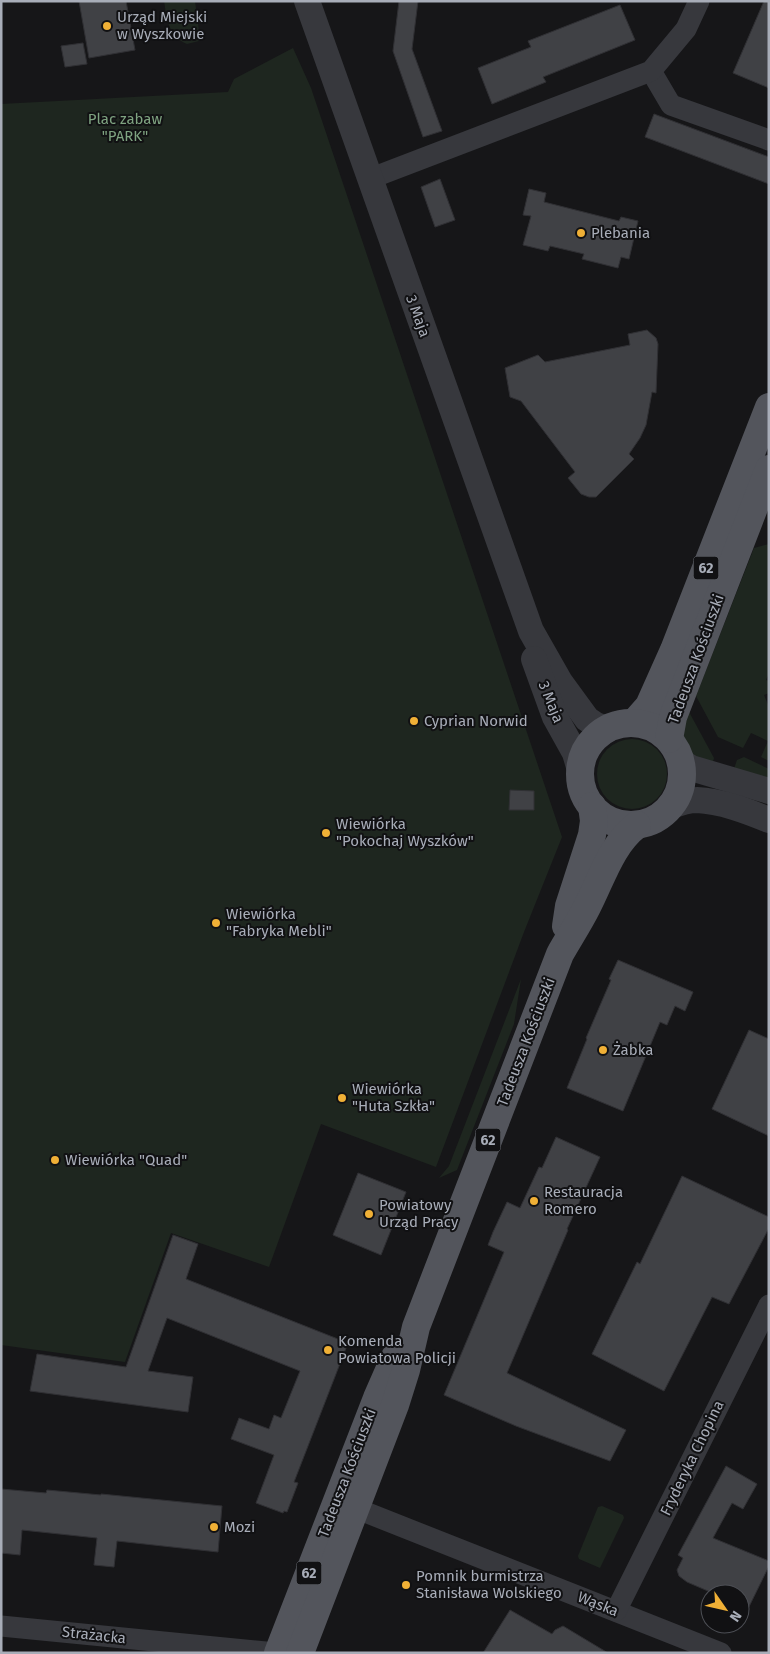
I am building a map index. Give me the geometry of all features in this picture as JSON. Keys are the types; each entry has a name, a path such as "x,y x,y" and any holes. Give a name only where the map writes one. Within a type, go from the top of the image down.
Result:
{"main road":[{"name":"Tadeusza Kościuszki","path":"634,723 649,706 670,659 769,407"},
{"name":"Tadeusza Kościuszki","path":"675,750 673,717 769,469"},
{"path":"634,723 658,730 675,750 682,777 679,793 671,806 656,818 637,825 624,825 601,815 592,806 585,795 581,783 580,770 589,746 597,736 608,728 620,724 634,723"},
{"name":"Tadeusza Kościuszki","path":"560,954 569,906 592,835 594,821 592,806"},
{"name":"Tadeusza Kościuszki","path":"300,1653 391,1364 416,1327 560,954 587,907 618,845 626,834 637,825"},
{"name":"Tadeusza Kościuszki","path":"277,1653 347,1501"}],"street":[{"name":"3 Maja","path":"307,1 531,631 560,682 587,719 596,725 608,728"},
{"path":"369,179 651,72 686,29 699,1"},
{"path":"651,72 672,105 769,140"},
{"name":"3 Maja","path":"531,631 535,661 548,699 555,717 575,753 580,770"},
{"path":"675,750 691,768 769,791"},
{"path":"671,806 697,800 721,804 769,820"},
{"name":"Fryderyka Chopina","path":"616,1611 769,1305"},
{"name":"Wąska","path":"347,1501 721,1653"},
{"name":"Strażacka","path":"1,1626 277,1653"}],"green space":[{"path":"164,1 195,1 199,41 187,44 172,32"},
{"name":"Plac zabaw \"PARK\"","path":"293,48 311,88 562,837 524,932 436,1167 321,1124 269,1267 171,1233 125,1362 1,1345 1,104 228,92 234,79"},
{"path":"769,544 769,673 766,680 769,681 769,693 764,695 769,707 769,761 761,757 768,741 751,733 743,748 718,737 696,696 754,548"},
{"path":"688,710 714,758 712,766 694,757 685,745 684,727"},
{"path":"639,739 652,745 661,754 665,760 667,774 665,788 657,799 646,807 625,809 618,807 607,799 599,788 597,767 599,760 607,749 618,741"},
{"path":"744,757 769,769 769,783 733,772 737,760"},
{"path":"521,979 514,1024 457,1170 439,1178 449,1166"},
{"path":"602,1506 623,1515 624,1518 600,1568 579,1559 578,1556 598,1507"}],"building":[{"name":"Urząd Miejski w Wyszkowie","path":"79,1 126,1 135,50 89,58"},
{"path":"399,1 418,1 412,49 442,131 423,137 393,51"},
{"path":"764,1 769,1 769,88 733,73"},
{"path":"620,5 635,40 543,77 546,82 492,104 478,68 531,47 528,41"},
{"path":"83,43 87,64 65,67 61,46"},
{"path":"654,114 769,157 769,184 645,137"},
{"path":"440,179 455,220 435,227 421,187"},
{"name":"Plebania","path":"529,189 546,193 544,202 619,221 621,217 638,221 629,259 621,257 618,268 582,259 584,254 550,246 548,251 523,245 531,216 523,215"},
{"path":"647,330 656,338 658,344 656,393 652,392 646,425 629,454 634,459 596,497 589,497 581,494 568,478 575,472 521,401 510,397 505,368 538,355 545,362 630,345 628,334"},
{"path":"510,790 534,791 534,810 509,810"},
{"path":"618,960 693,992 685,1011 675,1006 667,1025 660,1022 623,1111 567,1088"},
{"path":"749,1030 769,1039 769,1136 712,1109"},
{"path":"556,1137 600,1157 567,1229 507,1373 626,1430 610,1461 516,1426 444,1395 504,1252 488,1245 493,1232 507,1202 520,1208 539,1167 542,1168"},
{"name":"Powiatowy Urząd Pracy","path":"358,1173 406,1192 381,1255 333,1235"},
{"path":"682,1176 769,1217 769,1228 729,1304 712,1297 664,1391 592,1354 637,1262 640,1264"},
{"path":"173,1235 198,1244 186,1279 348,1343 294,1482 298,1483 287,1512 284,1511 283,1513 256,1503 274,1455 231,1439 239,1418 269,1429 274,1415 281,1418 300,1371 167,1318 148,1371 193,1377 188,1412 30,1391 37,1354 126,1367"},
{"path":"726,1466 757,1484 743,1509 732,1503 713,1538 769,1561 769,1566 750,1605 750,1584 700,1584 700,1588 687,1582 679,1576 677,1570 683,1558 678,1555"},
{"path":"1,1489 46,1493 47,1490 101,1494 222,1506 218,1552 117,1541 114,1567 94,1565 97,1538 22,1530 20,1555 1,1553"},
{"path":"510,1610 552,1634 563,1626 608,1653 483,1653"}],"place":[{"name":"Urząd Miejski w Wyszkowie","path":"107,26"},
{"name":"Plebania","path":"581,233"},
{"name":"Cyprian Norwid","path":"414,721"},
{"name":"Wiewiórka \"Pokochaj Wyszków\"","path":"326,833"},
{"name":"Wiewiórka \"Fabryka Mebli\"","path":"216,923"},
{"name":"Żabka","path":"603,1050"},
{"name":"Wiewiórka \"Huta Szkła\"","path":"342,1098"},
{"name":"Wiewiórka \"Quad\"","path":"55,1160"},
{"name":"Restauracja Romero","path":"534,1201"},
{"name":"Powiatowy Urząd Pracy","path":"369,1214"},
{"name":"Komenda Powiatowa Policji","path":"328,1350"},
{"name":"Mozi","path":"214,1527"},
{"name":"Pomnik burmistrza Stanisława Wolskiego","path":"406,1585"}]}
